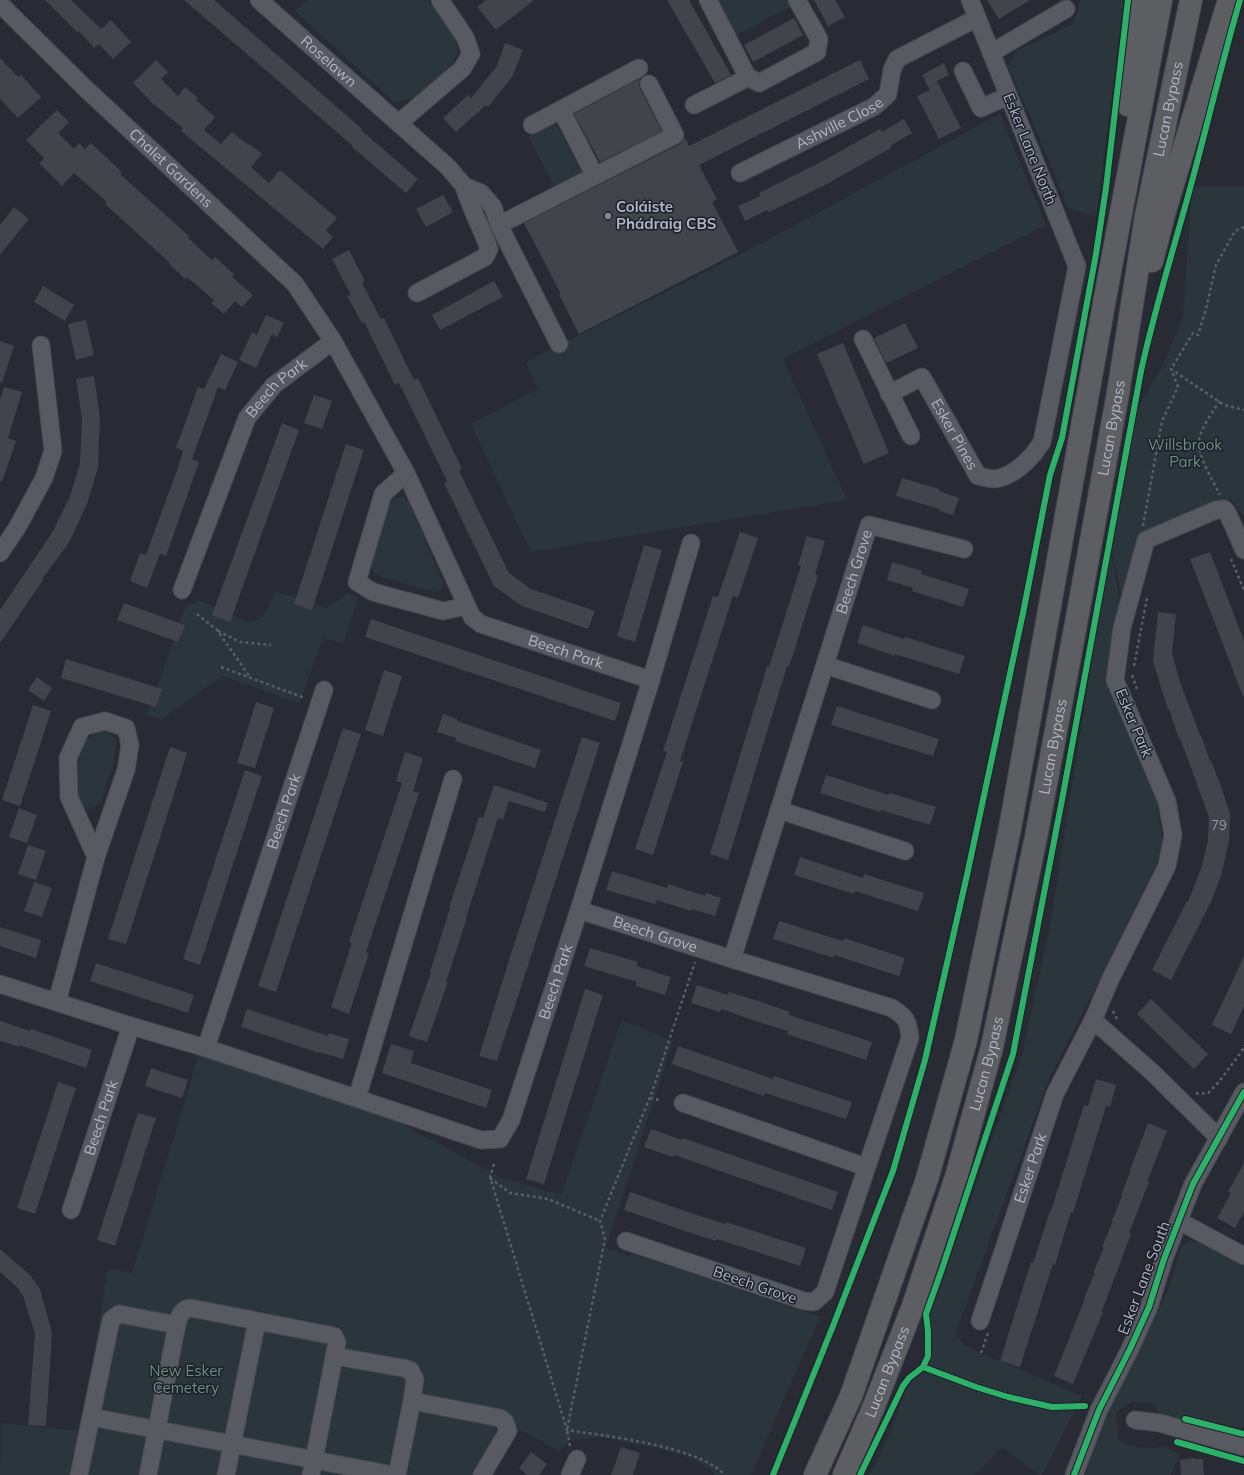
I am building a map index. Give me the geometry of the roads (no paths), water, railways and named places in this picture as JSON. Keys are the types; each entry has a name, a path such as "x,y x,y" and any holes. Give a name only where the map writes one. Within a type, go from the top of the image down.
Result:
{"highway":[{"path":"1106,292 1139,0"},
{"name":"Lucan Bypass","path":"815,1475 851,1396 927,1179 966,1040 1010,828 1106,292 1161,0"},
{"name":"Lucan Bypass","path":"844,1475 874,1406 913,1306 957,1174 992,1047 1037,829 1118,393 1146,216 1191,0"},
{"path":"1118,393 1165,210 1229,0"}],"street":[{"name":"Roselawn","path":"259,0 400,122 448,166 464,186"},
{"path":"708,0 747,76 759,83 817,52 819,39 797,0"},
{"name":"Esker Lane North","path":"970,0 1077,266 1070,300"},
{"path":"400,122 462,69 471,54 465,37 442,1"},
{"name":"Chalet Gardens","path":"0,4 85,88 295,284 333,341"},
{"path":"991,53 1066,9"},
{"name":"Ashville Close","path":"740,173 875,106 888,94 892,70 897,59 977,18"},
{"path":"532,125 638,68"},
{"path":"963,71 981,108 1008,96"},
{"path":"694,105 743,80 747,76"},
{"path":"499,225 675,135 649,84"},
{"path":"561,110 595,176"},
{"path":"464,186 481,193 493,207 499,225 559,344"},
{"path":"417,293 485,257 489,249 464,186"},
{"name":"Esker Pines","path":"889,394 922,377 978,476 993,479 1008,474 1033,456 1042,442 1070,300"},
{"path":"863,339 911,436"},
{"name":"Beech Park","path":"182,590 247,418 274,385 333,341 406,473 465,605 472,617 481,624 651,680"},
{"path":"0,554 17,528 44,478 53,451 40,345"},
{"path":"406,473 383,494 357,582 373,592 443,611 465,605"},
{"name":"Esker Park","path":"980,1321 1055,1094 1093,1020 1111,978 1167,866 1173,835 1167,801 1115,680 1122,628 1146,540 1216,510 1224,509 1227,512 1237,552"},
{"name":"Beech Grove","path":"732,959 869,525 964,549"},
{"name":"Beech Park","path":"0,984 131,1026 206,1048 481,1140 500,1140 511,1120 579,910 651,680 691,543"},
{"path":"825,665 932,700"},
{"name":"Beech Park","path":"206,1048 324,690"},
{"path":"57,1002 96,857 126,770 130,745 126,728 105,721 82,727 68,758 68,797 96,857"},
{"path":"357,1098 453,779"},
{"path":"779,810 905,851"},
{"name":"Beech Grove","path":"579,910 892,1008 902,1015 909,1024 910,1038 825,1292 814,1302 804,1301 626,1241"},
{"path":"1093,1020 1153,1073 1219,1138"},
{"name":"Beech Park","path":"71,1210 131,1026"},
{"name":"Esker Lane South","path":"1074,1475 1099,1410 1130,1349 1149,1307 1164,1259 1193,1184 1244,1092"},
{"path":"683,1103 866,1167"},
{"path":"1179,1222 1244,1256"},
{"path":"148,1475 177,1325 182,1311 191,1308 334,1336 337,1342 312,1468"},
{"path":"78,1475 111,1320 119,1314 177,1325"},
{"path":"226,1475 257,1321"},
{"path":"334,1356 403,1368 410,1370 415,1379 397,1475"},
{"path":"412,1401 500,1418 505,1422 508,1431 482,1475"},
{"path":"91,1416 232,1444 312,1468 393,1475"},
{"path":"1135,1420 1160,1422 1244,1447"},
{"path":"570,1475 574,1452"}],"place":[{"name":"Coláiste Phádraig CBS","path":"608,216"}],"park label":[{"name":"Willsbrook Park","path":"1185,454"},
{"name":"New Esker Cemetery","path":"186,1380"}]}
